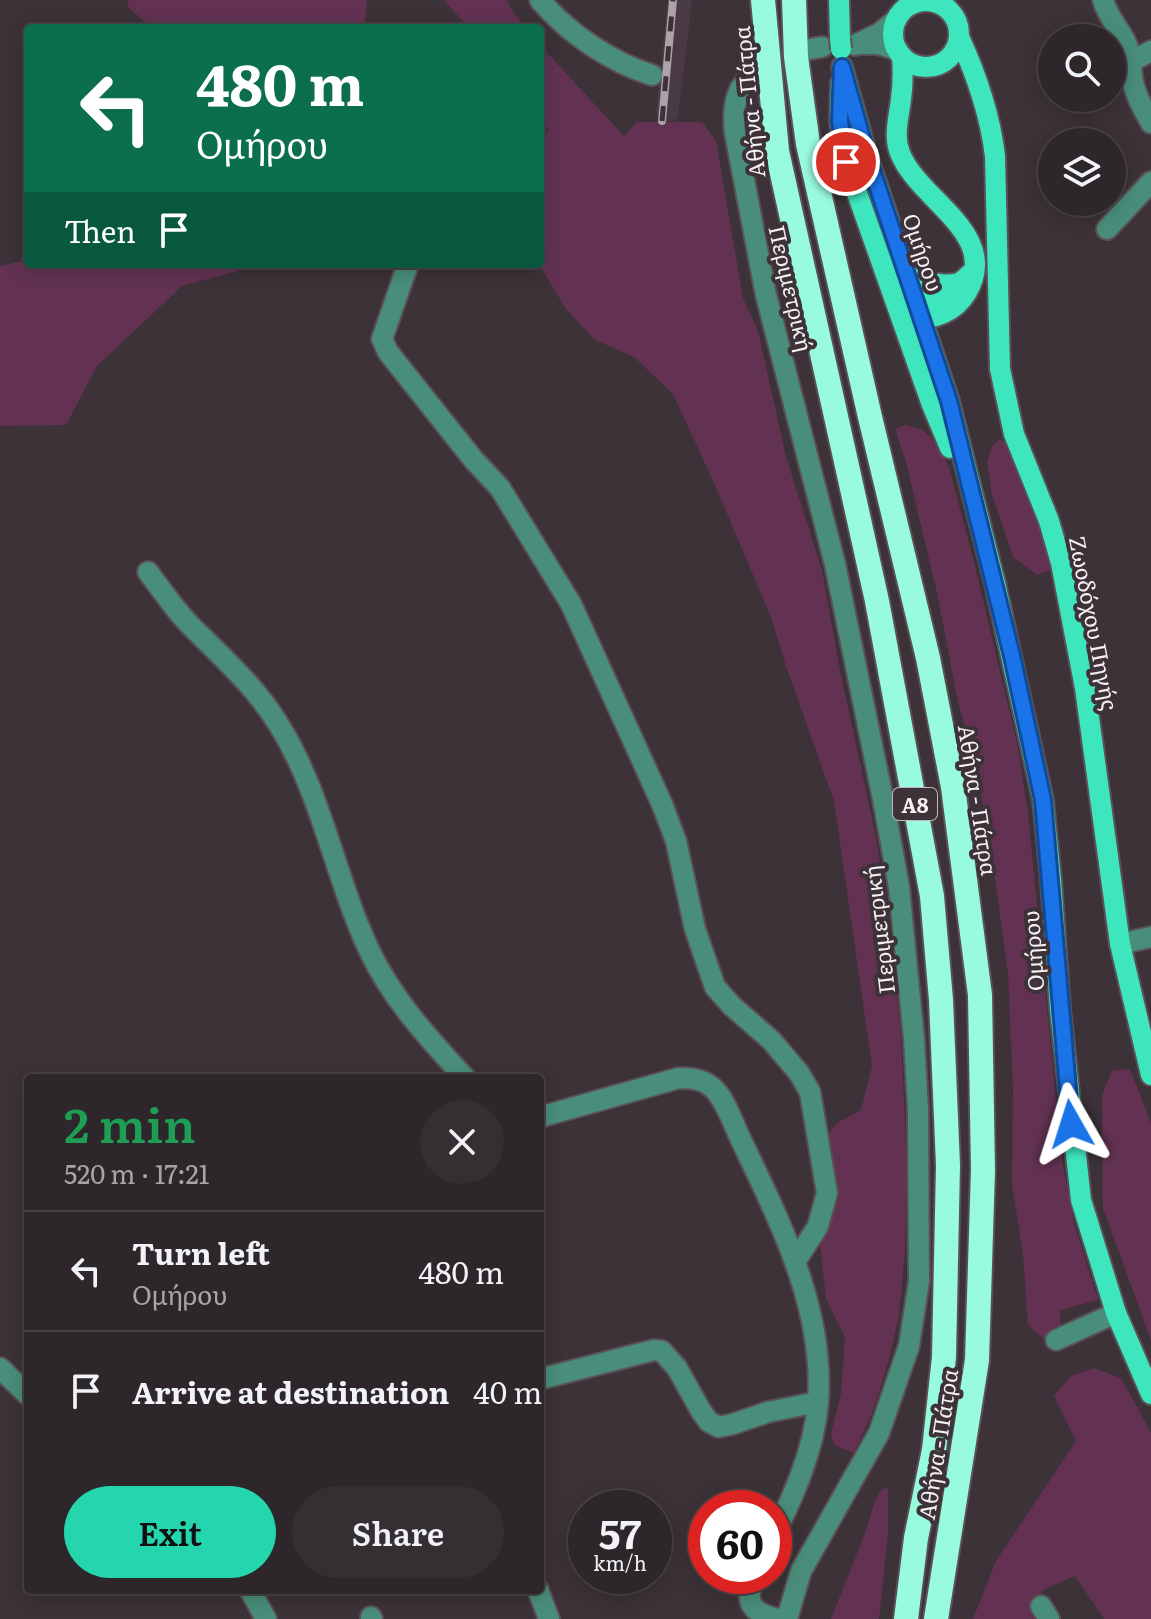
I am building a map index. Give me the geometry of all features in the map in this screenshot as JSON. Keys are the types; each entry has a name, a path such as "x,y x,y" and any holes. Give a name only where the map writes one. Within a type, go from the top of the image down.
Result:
{"highway":[{"name":"Αθήνα - Πάτρα","path":"763,0 777,151 877,601 932,896 941,1000 948,1165 944,1357 934,1450 916,1538 906,1619"},
{"name":"Αθήνα - Πάτρα","path":"794,0 796,57 808,144 928,658 953,787 980,995 983,1170 977,1360 936,1619"}],"main road":[{"name":"Ομήρου","path":"839,0 830,51 846,162 909,313 938,369 995,583 1043,800 1060,1009 1081,1200 1116,1313 1151,1394"},
{"path":"900,109 916,82 956,48 959,37 954,16 945,4 917,2 903,10 894,33 900,53 900,109 896,139 900,153 916,179 971,242 975,256 968,276 909,313"},
{"name":"Ζωοδόχου Πηγής","path":"959,37 992,127 1000,369 1005,401 1061,563 1085,688 1120,944 1151,1075"},
{"name":"Ομήρου","path":"830,51 900,259 909,313 932,405 973,500"},
{"path":"900,53 915,64 938,65 980,89"},
{"path":"900,259 921,279 933,284 947,285 968,276"},
{"path":"938,369 941,337 971,285 968,276"},
{"path":"909,313 942,315 958,304"}],"street":[{"path":"540,0 574,32 599,50 652,75"},
{"path":"1103,0 1110,20 1126,42 1132,61 1135,93 1151,123"},
{"path":"900,53 878,44 855,45 880,33 903,10"},
{"path":"1132,61 1151,51"},
{"name":"Περιμετρική","path":"745,82 734,109 735,133 766,295 835,564 888,826 904,939 918,1109 919,1281 909,1346 879,1433 801,1571 787,1619"},
{"path":"1107,229 1151,182"},
{"path":"407,268 382,339 388,352 473,459 500,488 571,604 676,841 695,929 715,987 771,1040 799,1073 810,1092 827,1193 818,1226 795,1262"},
{"path":"148,572 188,624 229,661 256,692 279,726 298,760 370,951 409,1014 462,1074"},
{"path":"1120,944 1151,937"},
{"path":"544,1116 679,1078 698,1078 715,1088 795,1262 809,1300 815,1329 818,1402 806,1459 792,1493"},
{"path":"1056,1340 1116,1313"},
{"path":"544,1378 654,1350 662,1351 677,1368 701,1411 709,1422 719,1427 768,1412 818,1402"},
{"path":"0,1368 24,1391"},
{"path":"252,1594 266,1619"},
{"path":"540,1594 549,1619"},
{"path":"751,1594 761,1614"}],"shaded area":[{"path":"127,0 367,0 364,24 147,24 129,8"},
{"path":"444,0 507,0 523,24 465,24"},
{"path":"668,0 692,0 678,117 674,121 662,121 656,112"},
{"path":"544,49 624,136 637,122 702,122 716,141 743,298 758,331 786,457 822,570 876,837 891,934 901,1036 907,1168 905,1252 899,1315 873,1411 854,1453 834,1445 831,1434 841,1393 845,1337 826,1299 820,1245 830,1208 826,1137 837,1123 861,1110 872,1066 834,801 771,617 673,394 634,357 595,340 566,309 541,268 544,268 544,134 549,131 544,124"},
{"path":"24,261 24,268 248,268 182,286 97,366 66,425 0,426 0,266"},
{"path":"905,425 922,429 937,444 949,467 1017,743 1028,813 1062,1162 1074,1224 1098,1300 1060,1310 1061,1338 1045,1340 1028,1325 1023,1253 1012,1186 1013,1089 1008,973 975,761 958,702 937,593 906,462 895,429"},
{"path":"999,439 1008,444 1046,540 1050,570 1037,575 1013,557 992,495 987,462 992,447"},
{"path":"1130,1069 1151,1123 1151,1340 1103,1208 1102,1095 1112,1071"},
{"path":"1094,1368 1121,1378 1151,1433 1151,1619 1104,1619 1075,1576 1043,1590 1035,1605 1040,1619 973,1619 996,1561 1076,1441 1054,1396 1071,1376"},
{"path":"888,1488 888,1533 879,1619 831,1619 875,1501 882,1489"}],"railway":[{"path":"662,121 673,0"}],"route":[{"path":"846,162 839,103 842,67 900,259 949,401 1012,656 1043,800 1071,1124"}]}
